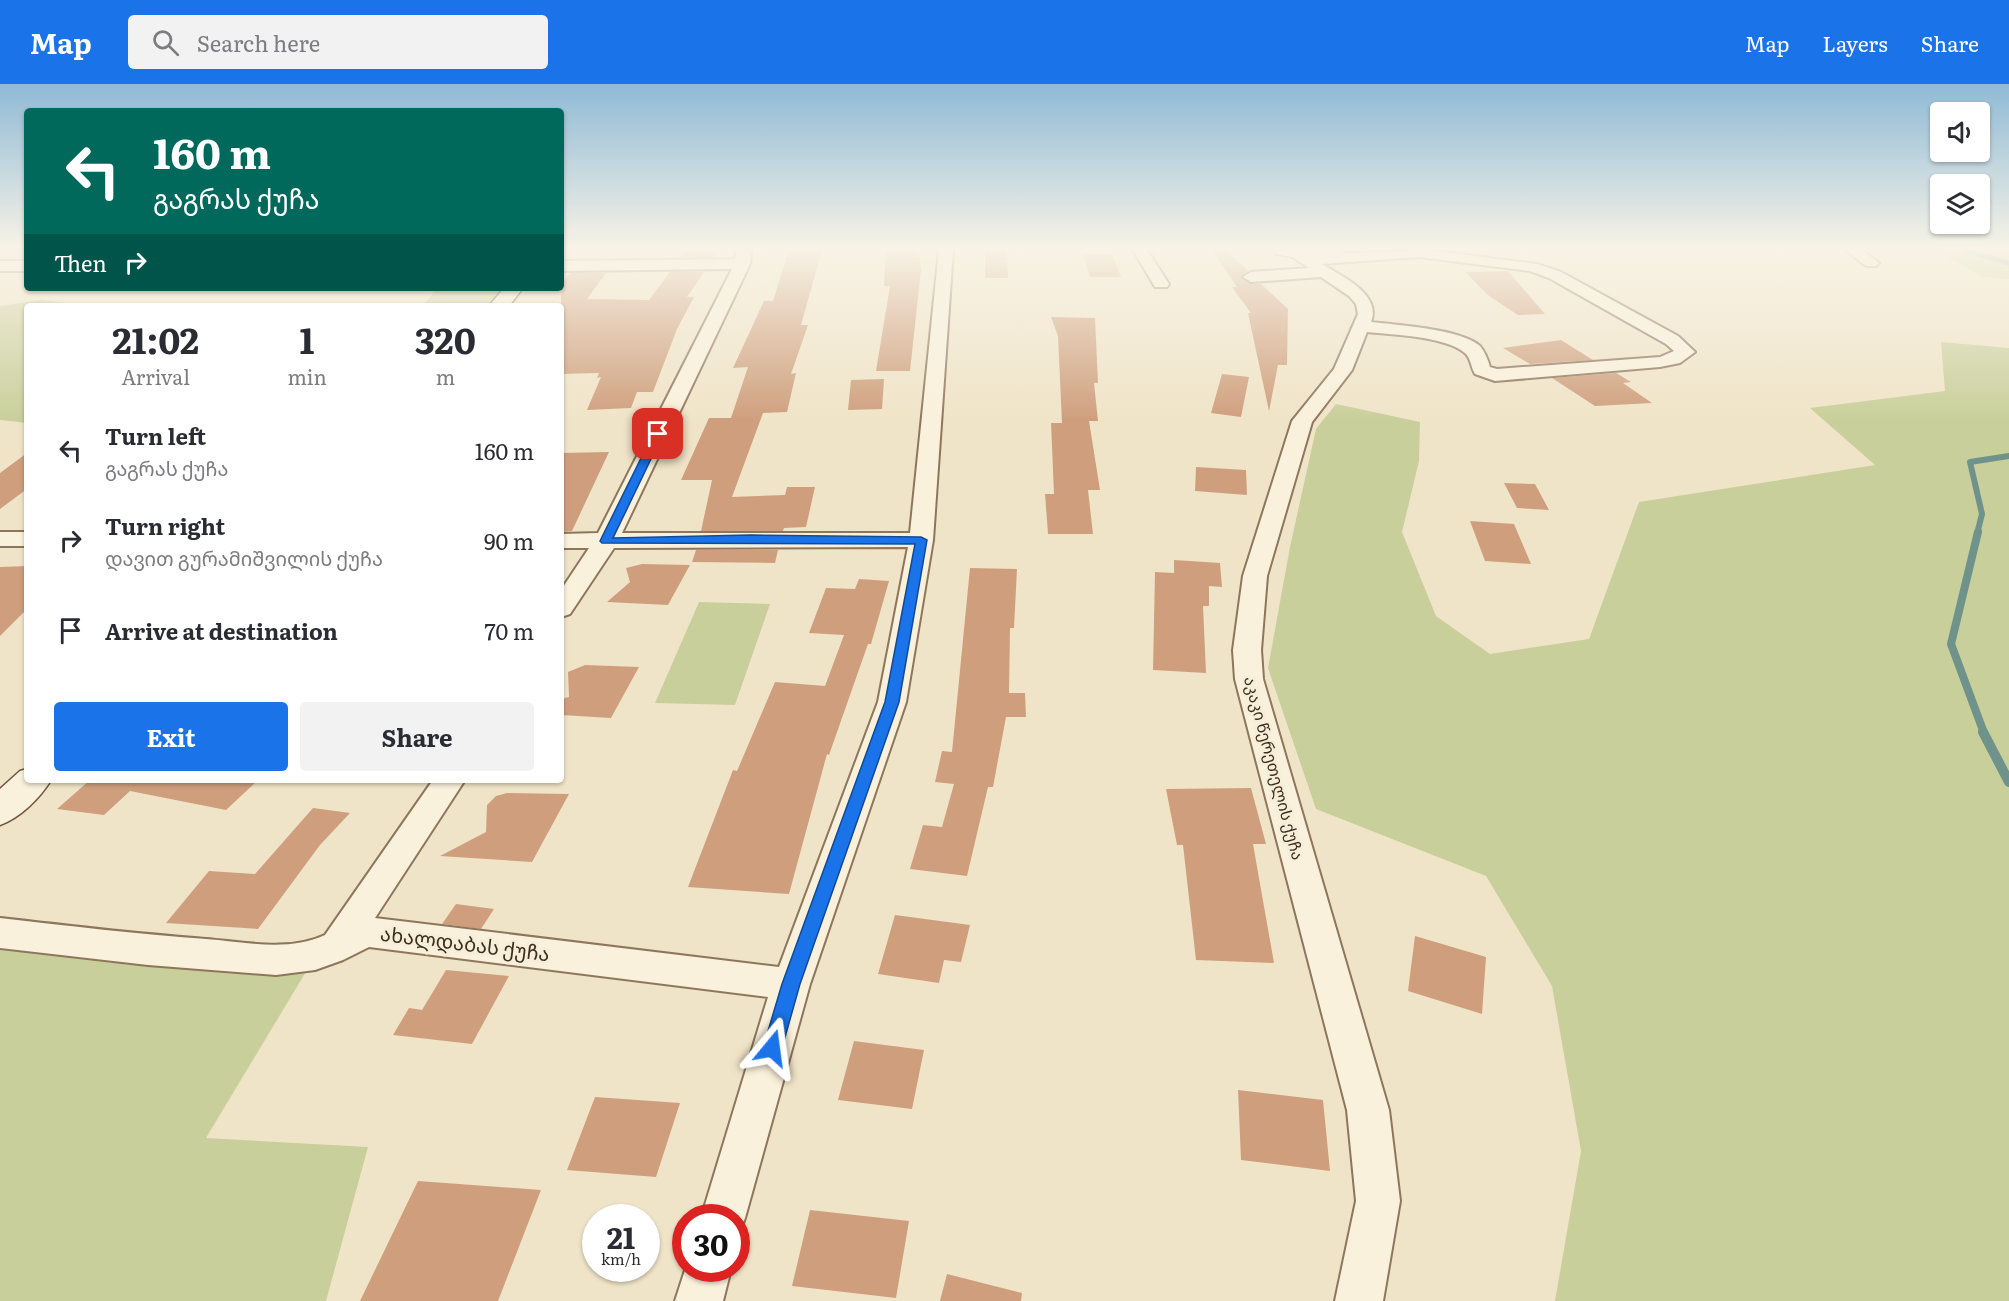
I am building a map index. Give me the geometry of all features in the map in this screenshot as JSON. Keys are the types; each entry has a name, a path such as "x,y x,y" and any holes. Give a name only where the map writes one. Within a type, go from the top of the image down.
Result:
{"street":[{"path":"564,604 606,541 719,307"},
{"path":"727,1204 791,984 892,702 921,540 941,307"},
{"name":"აკაკი წერეთელის ქუჩა","path":"1359,1301 1378,1201 1368,1110 1249,679 1247,650 1255,576 1302,421 1343,370 1362,326 1366,314 1365,307"},
{"path":"1362,326 1426,335 1460,343 1473,349 1482,370 1495,375 1596,369 1674,359 1686,352 1672,340 1613,307"},
{"path":"0,539 24,539"},
{"path":"564,541 921,540"},
{"path":"0,811 30,783"},
{"path":"337,947 447,783"},
{"name":"ახალდაბას ქუჩა","path":"0,933 136,949 276,960 297,959 337,947 355,935 368,932 791,984"},
{"path":"699,1301 704,1282"}],"green space":[{"path":"0,307 24,307 24,423 0,420"},
{"path":"1941,342 2009,348 2009,1301 1555,1301 1581,1151 1552,986 1486,876 1316,809 1268,668 1290,547 1316,429 1336,404 1420,422 1419,461 1402,532 1436,616 1490,654 1589,639 1639,502 1875,465 1810,408 1945,391"},
{"path":"699,602 770,604 735,705 655,703"},
{"path":"0,943 307,970 206,1138 368,1147 326,1301 0,1301"}],"building":[{"path":"564,307 689,307 677,329 653,392 637,392 631,408 587,410 601,377 597,378 599,373 564,374"},
{"path":"761,307 806,307 801,325 808,325 791,374 796,373 787,412 763,413 732,497 785,495 787,487 815,487 806,527 784,528 783,531 701,531 712,480 681,480 709,418 731,418 748,367 733,368"},
{"path":"887,307 917,307 910,371 876,371"},
{"path":"1246,307 1286,307 1288,309 1287,365 1278,365 1269,411 1248,313 1251,313"},
{"path":"1505,307 1539,307 1545,314 1518,315"},
{"path":"1051,317 1095,318 1098,383 1094,383 1098,421 1089,421 1100,490 1088,490 1093,534 1048,534 1045,494 1054,494 1051,423 1062,423 1058,336"},
{"path":"1561,340 1593,360 1530,364 1503,348"},
{"path":"1616,373 1631,382 1623,383 1652,403 1595,406 1552,378"},
{"path":"1222,374 1249,377 1241,417 1211,413"},
{"path":"884,379 882,409 848,410 851,380"},
{"path":"609,452 572,531 564,532 564,453"},
{"path":"24,455 24,491 0,509 0,473"},
{"path":"1196,467 1246,470 1247,495 1195,491"},
{"path":"1504,483 1535,484 1549,510 1517,508"},
{"path":"1470,521 1514,524 1531,564 1485,561"},
{"path":"696,550 778,550 775,563 692,562"},
{"path":"1174,560 1220,563 1222,587 1209,586 1209,606 1203,606 1206,673 1153,670 1155,572 1174,573"},
{"path":"642,564 690,565 668,605 607,602 630,582 626,568"},
{"path":"24,566 24,612 0,636 0,567"},
{"path":"970,568 1017,569 1014,628 1010,628 1009,693 1025,693 1026,717 1006,717 993,787 988,787 967,876 910,869 923,825 942,827 954,784 935,782 942,751 952,752"},
{"path":"859,579 889,581 871,644 868,644 829,755 827,754 789,894 688,887 733,770 737,771 775,682 825,686 844,635 809,633 826,588 855,589"},
{"path":"585,665 639,667 611,718 564,715 564,698 569,697 568,672"},
{"path":"87,783 255,783 226,810 130,791 104,815 57,809"},
{"path":"1251,788 1266,844 1253,844 1274,963 1196,960 1183,845 1177,845 1166,789"},
{"path":"507,793 569,794 532,862 440,856 486,832 487,805 496,796"},
{"path":"313,808 350,813 320,845 258,929 166,923 209,871 255,874"},
{"path":"456,904 494,909 481,929 442,924"},
{"path":"895,915 970,925 961,962 944,960 939,983 878,974"},
{"path":"1415,936 1486,957 1482,1014 1408,991"},
{"path":"446,970 509,976 472,1044 393,1035 409,1008 422,1010"},
{"path":"854,1041 924,1050 912,1109 838,1100"},
{"path":"1238,1090 1323,1100 1330,1171 1241,1160"},
{"path":"595,1097 680,1103 656,1177 567,1170"},
{"path":"418,1181 541,1190 498,1301 360,1301"},
{"path":"810,1210 909,1221 896,1298 792,1286"},
{"path":"947,1274 1022,1293 1021,1301 940,1301"}],"waterway":[{"path":"1977,534 1982,514 1970,462 2009,456"},
{"path":"1978,532 1951,644 1984,733"},
{"path":"1983,732 2009,782"}],"route":[{"path":"658,434 606,541 921,540 892,702 791,984 772,1048"}]}
